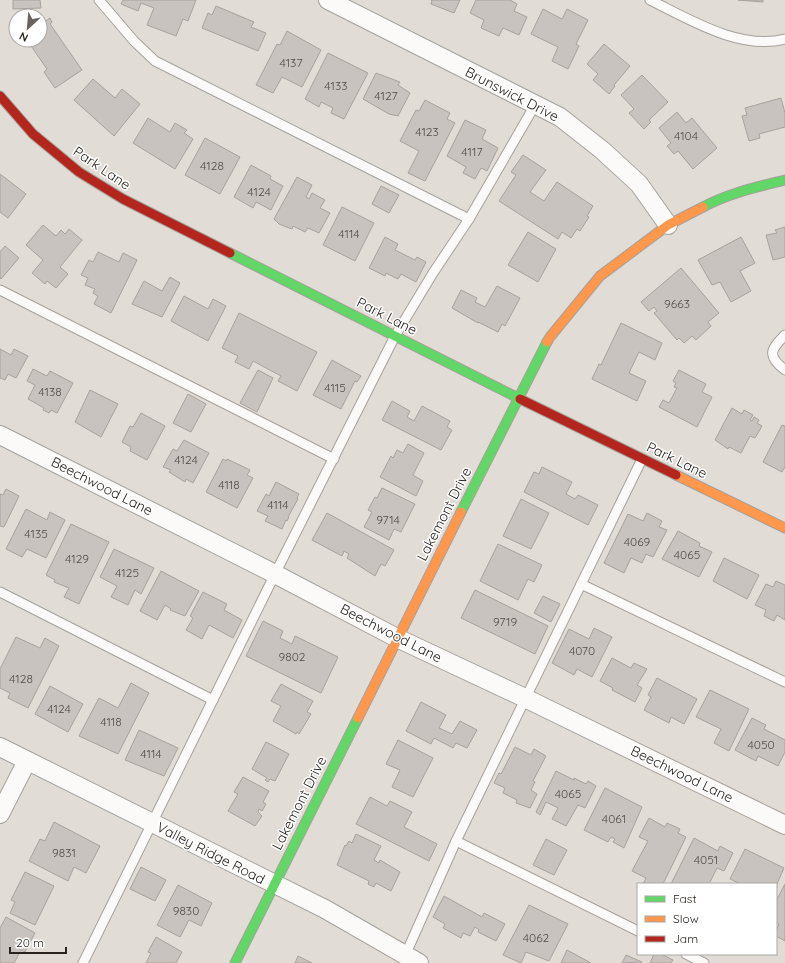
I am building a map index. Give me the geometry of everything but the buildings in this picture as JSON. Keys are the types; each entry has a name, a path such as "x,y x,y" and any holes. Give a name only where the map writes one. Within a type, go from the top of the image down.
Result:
{"street":[{"name":"Brunswick Drive","path":"328,0 560,117 602,150 639,184 668,225"},
{"name":"Park Lane","path":"0,96 33,134 79,172 123,200 518,398 785,528"},
{"name":"Lakemont Drive","path":"235,963 550,337 600,276 668,225 716,200 747,189 785,180"},
{"name":"Beechwood Lane","path":"0,435 398,638 525,698 785,825"},
{"name":"Valley Ridge Road","path":"0,747 325,909 409,961"},
{"path":"0,814 27,761"}],"lane":[{"path":"100,0 134,41 155,61 469,219"},
{"path":"650,0 704,27 744,40 777,42 785,39"},
{"path":"83,963 275,574 395,336 433,273 469,219 535,105"},
{"path":"0,290 334,459"},
{"path":"785,335 773,347 772,355 777,363 785,370"},
{"path":"409,961 456,841 642,458"},
{"path":"581,584 785,682"},
{"path":"0,592 213,700"},
{"path":"456,841 637,930"},
{"path":"688,955 704,963"}],"traffic: fast":[{"path":"703,207 733,194 785,180"},
{"path":"230,253 520,399"},
{"path":"461,512 547,342"},
{"path":"235,963 358,718"}],"traffic: slow":[{"path":"547,342 600,276 668,225 703,207"},
{"path":"676,475 785,528"},
{"path":"358,718 461,512"}],"traffic: jam":[{"path":"0,96 33,134 79,172 123,199 230,253"},
{"path":"520,399 676,475"}]}
